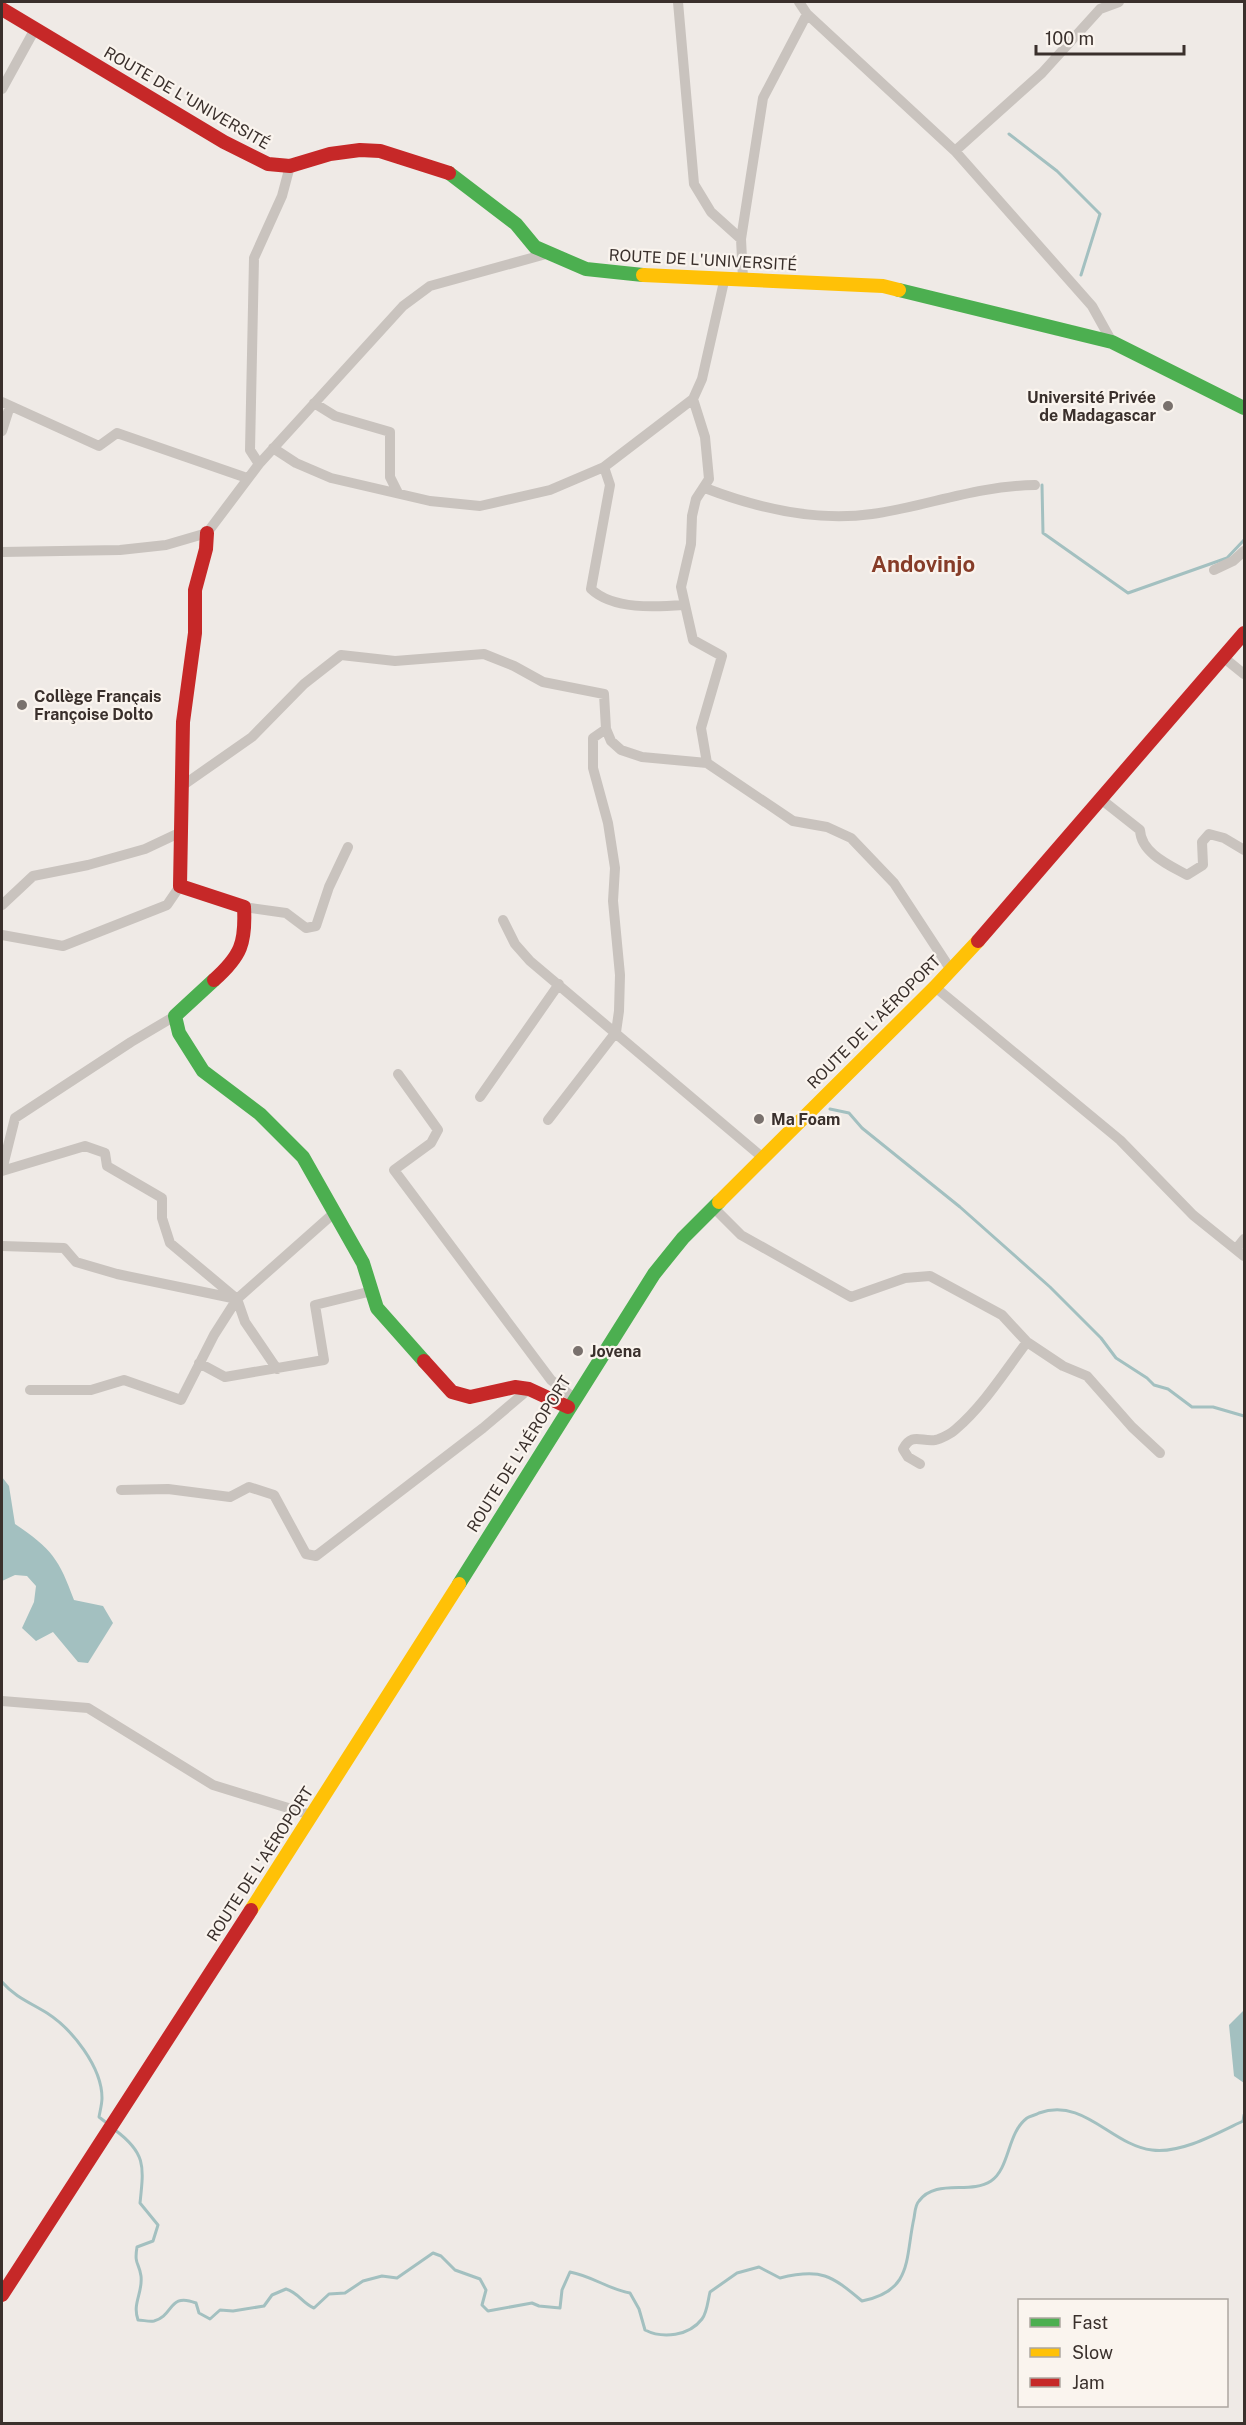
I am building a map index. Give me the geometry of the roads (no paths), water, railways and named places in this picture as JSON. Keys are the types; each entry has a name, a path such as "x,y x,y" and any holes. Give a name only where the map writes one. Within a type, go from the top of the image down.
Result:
{"street":[{"path":"678,2 694,184 711,212 741,239"},
{"path":"799,2 807,14 955,151 1092,306 1112,342"},
{"path":"955,151 1042,73 1100,9 1119,2"},
{"name":"ROUTE DE L'UNIVERSITÉ","path":"2,9 224,142 268,164 290,166 330,154 360,150 380,152 446,171 516,224 535,247 546,254 585,269 637,275 725,277 883,286 1112,342 1245,408"},
{"path":"743,278 741,239 763,98 807,14"},
{"path":"2,89 35,29"},
{"path":"259,464 250,450 254,258 282,196 290,166"},
{"path":"2,935 63,946 167,905 180,886 179,832 183,722 195,633 195,590 206,549 207,532 273,447 403,306 430,286 546,254"},
{"path":"273,447 296,463 331,478 364,488 430,501 480,506 550,490 604,466 693,399 702,379 725,277"},
{"path":"693,399 705,436 709,480 696,499 692,516 691,544 681,588 693,640 722,656 700,728 707,763"},
{"path":"314,403 335,416 390,432 390,477 398,493"},
{"path":"2,431 6,404 99,446 117,433 247,478"},
{"path":"604,466 610,484 591,589 598,596 628,604 659,607 684,604"},
{"path":"705,488 729,497 798,515 838,516 872,514 970,492 1035,485"},
{"path":"2,552 120,550 166,545 207,532"},
{"path":"1214,570 1233,561 1245,551"},
{"name":"ROUTE DE L'AÉROPORT","path":"2,2295 116,2122 654,1274 683,1238 713,1207 951,970 1102,800 1245,633"},
{"path":"182,786 252,737 304,684 341,655 395,661 484,654 514,666 543,682 604,693 606,729 611,741 621,750 642,757 707,763 793,821 827,827 851,838 894,883 951,970"},
{"path":"1223,657 1245,674"},
{"path":"548,1120 616,1032 620,975 613,901 615,868 608,823 593,768 593,738 606,729"},
{"path":"1102,800 1140,830 1142,844 1167,864 1187,875 1203,865 1202,842 1209,834 1224,838 1245,850"},
{"path":"2,905 33,876 88,866 145,849 179,832"},
{"path":"180,886 244,906 286,913 306,928 316,926 329,887 348,847"},
{"path":"2,1171 15,1119 131,1042 175,1016 235,961 245,930 244,906"},
{"path":"503,920 515,944 530,961 762,1157"},
{"path":"480,1097 559,984"},
{"path":"935,987 1120,1140 1193,1215 1240,1253 1245,1239"},
{"path":"175,1016 179,1034 203,1071 260,1114 303,1157 363,1263 377,1308 452,1392 470,1397 515,1387 529,1389 571,1403"},
{"path":"398,1074 438,1130 432,1143 394,1170 551,1380 571,1403"},
{"path":"2,1171 85,1146 105,1153 107,1166 162,1198 162,1218 170,1243 237,1299 245,1322 277,1369"},
{"path":"713,1207 741,1235 851,1297 904,1278 930,1276 1002,1315 1027,1342 1063,1366 1087,1376 1132,1427 1160,1453"},
{"path":"30,1390 91,1390 124,1380 181,1400 199,1363 237,1299 334,1213"},
{"path":"2,1246 64,1248 76,1262 117,1274 237,1299"},
{"path":"199,1363 225,1377 324,1360 315,1305 372,1291"},
{"path":"920,1464 908,1456 903,1449 907,1442 917,1437 935,1440 955,1430 1010,1368 1027,1342"},
{"path":"122,1490 168,1489 230,1497 249,1487 274,1495 306,1554 316,1556 483,1428 529,1389"},
{"path":"2,1701 88,1708 213,1785 311,1815"}],"water":[{"path":"2,1477 9,1486 15,1524 38,1541 53,1556 64,1574 74,1600 103,1606 113,1623 88,1663 78,1662 53,1632 36,1641 22,1628 34,1602 36,1586 27,1576 15,1575 2,1581"},
{"path":"1244,2010 1244,2083 1234,2076 1229,2025"}],"waterway":[{"path":"1009,134 1057,171 1100,214 1081,275"},
{"path":"1042,485 1043,533 1128,593 1227,558 1244,540"},
{"path":"830,1109 849,1113 862,1128 960,1207 1050,1287 1101,1338 1116,1358 1154,1385 1168,1389 1192,1407 1213,1407 1244,1416"},
{"path":"2,1982 18,1996 57,2020 84,2050 101,2086 102,2100 99,2117 108,2124"},
{"path":"115,2130 138,2153 142,2170 140,2203 158,2225 153,2241 137,2247 136,2260 141,2282 136,2308 138,2320 152,2321 160,2318 180,2300 196,2303 199,2313 210,2319 220,2310 233,2311 264,2306 272,2295 286,2289 314,2308 329,2294 345,2293 363,2281 382,2276 397,2278 433,2253 441,2256 455,2270 480,2279 486,2290 482,2305 488,2311 532,2303 560,2308 562,2290 570,2272 630,2293 639,2309 645,2330 668,2335 683,2332 697,2325 705,2313 710,2292 737,2273 759,2267 780,2278 806,2274 825,2276 842,2285 862,2301 890,2290 904,2271 915,2209 919,2201 934,2190 973,2187 991,2181 1002,2168 1020,2124 1039,2113 1055,2110 1070,2111 1084,2116 1123,2140 1152,2150 1175,2149 1211,2137 1243,2121 1244,2115"}],"place":[{"name":"Université Privée de Madagascar","path":"1168,406"},
{"name":"Collège Français Françoise Dolto","path":"22,705"},
{"name":"Ma Foam","path":"759,1119"},
{"name":"Jovena","path":"578,1351"}],"district":[{"name":"Andovinjo","path":"923,564"}]}
